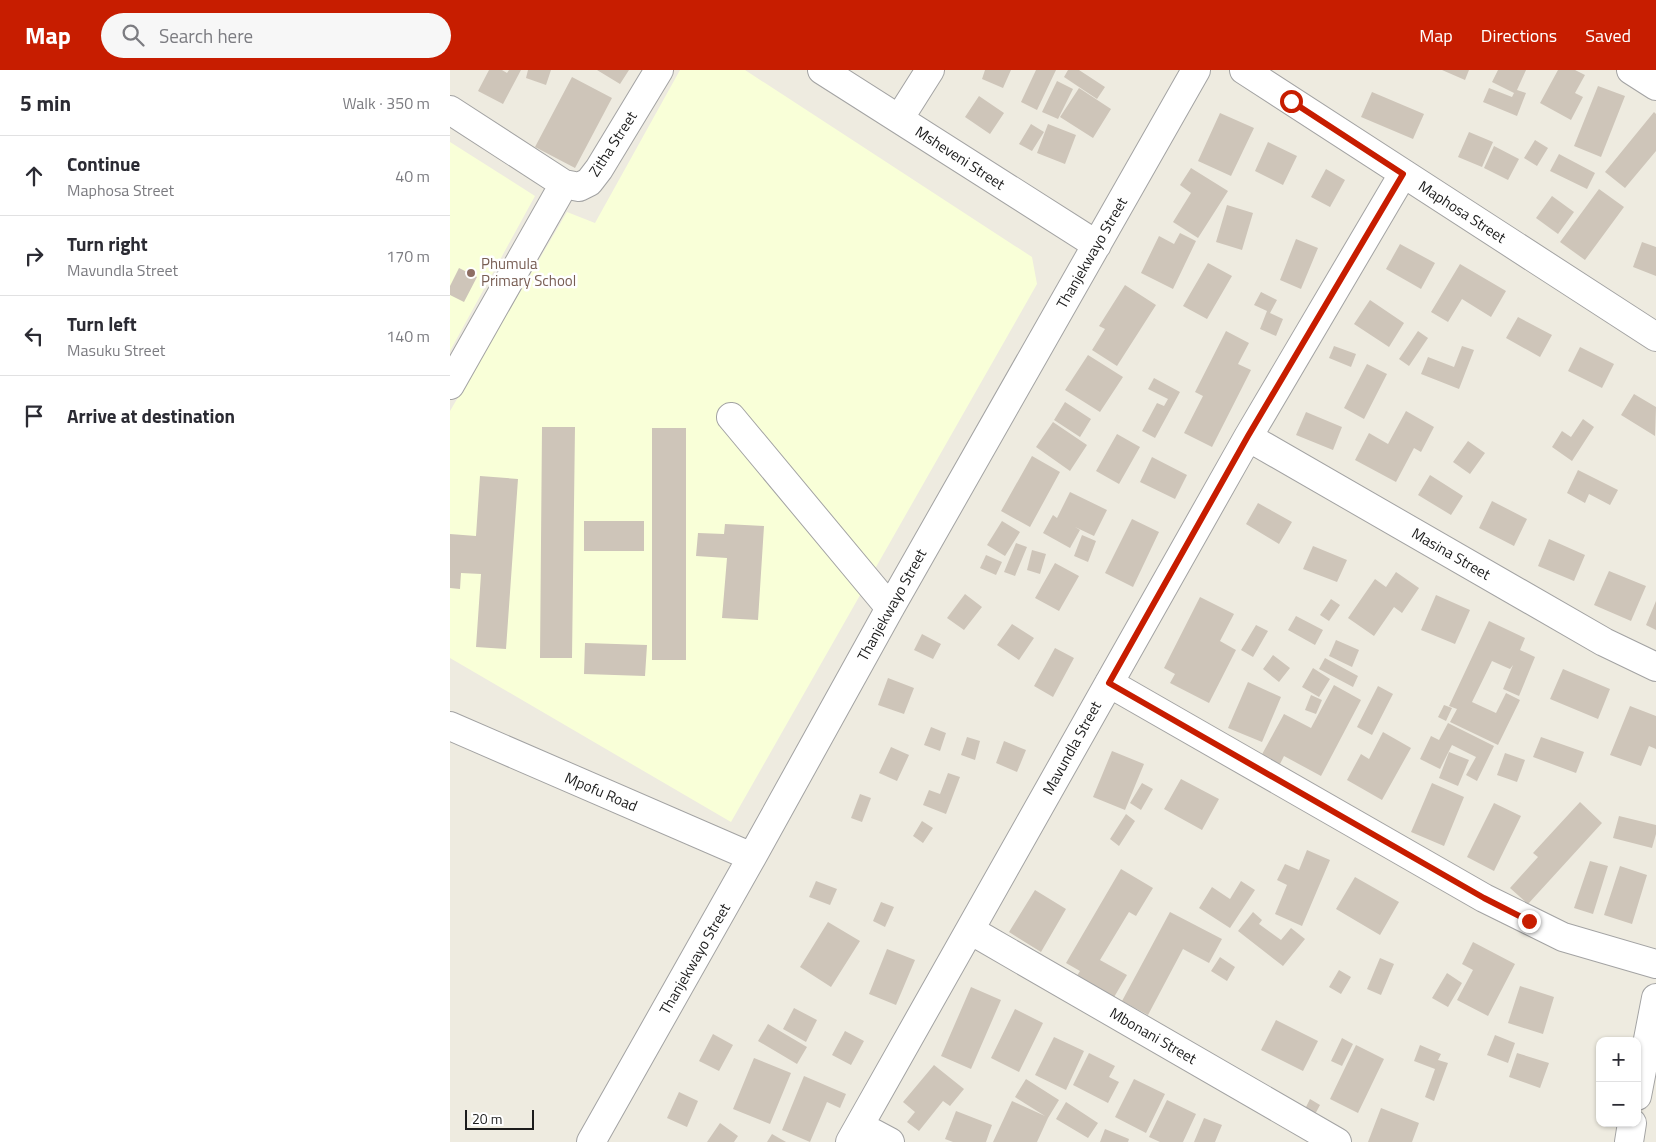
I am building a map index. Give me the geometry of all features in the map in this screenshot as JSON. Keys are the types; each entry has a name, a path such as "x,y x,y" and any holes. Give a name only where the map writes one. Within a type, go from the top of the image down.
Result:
{"street":[{"name":"Zitha Street","path":"564,184 584,186 592,178 659,70"},
{"name":"Msheveni Street","path":"822,70 1097,245"},
{"path":"899,119 930,70"},
{"name":"Thanjekwayo Street","path":"591,1142 890,608 1196,70"},
{"name":"Maphosa Street","path":"1244,70 1656,337"},
{"path":"1631,70 1656,86"},
{"path":"450,110 564,184 450,385"},
{"name":"Mavundla Street","path":"855,1134 1248,436 1403,174"},
{"path":"731,417 890,608"},
{"name":"Masina Street","path":"1248,436 1604,642 1656,667"},
{"path":"1109,683 1499,906 1563,937 1656,964"},
{"name":"Mpofu Road","path":"450,726 752,857"},
{"name":"Mbonani Street","path":"970,930 1337,1142"},
{"path":"1640,1082 1656,998"},
{"path":"1629,1142 1631,1127"},
{"path":"855,1134 890,1142"}],"shaded area":[{"path":"680,70 745,70 1032,257 1037,284 731,822 450,658 450,411 567,212 595,223"},
{"name":"Phumula Primary School","path":"450,142 535,196 450,351"}],"building":[{"path":"489,70 502,70 507,73 509,70 521,70 503,104 478,91"},
{"path":"528,70 551,70 546,85 526,78"},
{"path":"597,70 629,70 620,84"},
{"path":"985,70 1011,70 1003,88 982,79"},
{"path":"1036,70 1056,70 1037,110 1021,102"},
{"path":"1068,70 1079,70 1105,87 1097,99 1064,77"},
{"path":"1442,70 1469,70 1465,80"},
{"path":"1498,70 1526,70 1517,90 1526,93 1517,116 1483,102 1489,88 1512,97 1514,93 1492,82"},
{"path":"1558,70 1575,70 1585,75 1575,93 1583,97 1571,120 1540,103"},
{"path":"572,77 612,98 575,168 535,147"},
{"path":"1057,81 1073,89 1058,119 1042,112"},
{"path":"1598,86 1625,96 1601,157 1574,146"},
{"path":"1079,88 1111,109 1093,138 1060,117"},
{"path":"1372,92 1424,114 1413,139 1361,117"},
{"path":"979,96 1004,113 990,134 965,117"},
{"path":"1654,112 1656,114 1656,151 1625,188 1605,172"},
{"path":"1220,113 1254,128 1231,176 1198,161"},
{"path":"1031,124 1044,132 1032,151 1019,144"},
{"path":"1048,124 1076,135 1065,164 1037,153"},
{"path":"1469,132 1493,142 1482,167 1458,157"},
{"path":"1535,140 1548,148 1537,166 1524,158"},
{"path":"1268,142 1297,156 1283,185 1255,171"},
{"path":"1494,146 1519,159 1508,180 1484,168"},
{"path":"1559,154 1595,173 1587,189 1550,171"},
{"path":"1191,168 1228,191 1198,238 1173,222 1191,193 1180,185"},
{"path":"1326,169 1345,180 1330,207 1311,197"},
{"path":"1599,189 1624,207 1585,260 1560,242"},
{"path":"1552,196 1574,212 1558,234 1536,218"},
{"path":"1227,205 1253,213 1242,250 1216,242"},
{"path":"1180,233 1196,241 1173,289 1141,273 1159,236 1174,244"},
{"path":"1296,239 1318,248 1301,289 1280,280"},
{"path":"1642,242 1656,247 1656,276 1633,267"},
{"path":"1400,244 1435,263 1421,289 1386,269"},
{"path":"1208,263 1232,276 1207,319 1183,306"},
{"path":"1460,264 1506,291 1491,317 1462,299 1448,322 1431,312"},
{"path":"459,268 477,277 464,302 450,295 450,286"},
{"path":"1125,285 1156,305 1117,366 1092,350 1105,329 1099,326"},
{"path":"1261,292 1277,300 1270,313 1283,319 1276,336 1260,329 1267,311 1254,305"},
{"path":"1370,300 1404,323 1389,347 1354,324"},
{"path":"1518,317 1552,335 1540,357 1506,338"},
{"path":"1226,331 1249,343 1238,364 1251,370 1212,447 1184,433 1203,396 1195,392"},
{"path":"1418,331 1428,338 1409,366 1399,359"},
{"path":"1334,346 1356,354 1351,367 1329,358"},
{"path":"1462,346 1474,350 1459,389 1421,374 1428,357 1454,367"},
{"path":"1580,347 1614,364 1602,388 1568,371"},
{"path":"1088,355 1123,377 1100,412 1065,390"},
{"path":"1367,364 1387,374 1364,419 1344,408"},
{"path":"1154,378 1180,392 1155,438 1142,431 1157,403 1164,406 1168,399 1148,389"},
{"path":"1634,394 1656,407 1655,436 1621,415"},
{"path":"1065,402 1091,419 1080,437 1054,420"},
{"path":"1406,411 1434,427 1421,452 1414,448 1396,482 1355,460 1369,433 1388,444"},
{"path":"1306,412 1342,427 1333,450 1296,435"},
{"path":"1583,419 1594,427 1572,461 1552,447 1562,431 1571,437"},
{"path":"1053,422 1087,445 1070,471 1036,447"},
{"path":"542,427 575,427 572,658 540,658"},
{"path":"652,428 686,428 686,660 652,660"},
{"path":"1117,434 1140,447 1119,484 1096,471"},
{"path":"1468,441 1485,453 1470,474 1453,462"},
{"path":"1032,456 1060,472 1030,527 1001,511"},
{"path":"1152,457 1187,475 1175,499 1140,482"},
{"path":"1578,470 1618,490 1610,505 1589,494 1585,503 1567,493"},
{"path":"1430,475 1463,496 1451,515 1418,495"},
{"path":"480,476 518,479 506,649 476,647 481,574 461,573 460,589 450,588 450,534 476,536"},
{"path":"1070,492 1107,510 1094,536 1075,527 1080,530 1070,548 1043,533 1053,515 1057,518"},
{"path":"1492,501 1527,519 1514,546 1479,528"},
{"path":"1258,503 1292,522 1279,544 1246,524"},
{"path":"1132,519 1159,532 1133,587 1105,573"},
{"path":"584,521 644,521 644,551 584,551"},
{"path":"1002,521 1020,532 1005,556 987,545"},
{"path":"725,524 764,526 758,620 722,618 727,558 696,556 698,533 724,534"},
{"path":"1082,535 1096,541 1088,562 1074,556"},
{"path":"1549,539 1585,555 1574,581 1538,566"},
{"path":"1016,543 1027,547 1015,576 1004,572"},
{"path":"1313,546 1347,560 1337,582 1303,569"},
{"path":"1032,550 1046,554 1040,574 1027,570"},
{"path":"986,555 1002,562 996,575 980,568"},
{"path":"1055,563 1079,576 1059,611 1035,598"},
{"path":"1609,571 1646,586 1631,621 1594,605"},
{"path":"1396,572 1419,588 1402,613 1394,607 1374,636 1348,618 1375,579 1386,587"},
{"path":"965,594 982,607 964,630 947,618"},
{"path":"1436,595 1470,610 1455,644 1421,630"},
{"path":"1200,597 1234,614 1220,641 1236,650 1209,703 1170,683 1175,674 1164,668"},
{"path":"1331,599 1340,605 1329,621 1320,615"},
{"path":"1656,601 1656,630 1646,625"},
{"path":"1296,616 1323,630 1315,645 1288,630"},
{"path":"1489,621 1525,638 1520,650 1535,657 1519,696 1503,689 1513,665 1510,669 1492,661 1472,702 1496,713 1506,693 1520,700 1498,745 1450,722 1457,709 1449,706"},
{"path":"1012,624 1034,638 1019,660 997,645"},
{"path":"1256,625 1268,631 1253,657 1241,650"},
{"path":"922,634 941,644 933,659 914,650"},
{"path":"1336,640 1359,650 1352,667 1329,656"},
{"path":"585,643 647,645 645,676 584,674"},
{"path":"1055,648 1074,658 1053,697 1034,686"},
{"path":"1273,655 1290,668 1279,682 1263,669"},
{"path":"1325,658 1358,676 1353,687 1319,669"},
{"path":"1313,668 1330,679 1319,697 1302,687"},
{"path":"1563,669 1610,689 1598,719 1550,699"},
{"path":"888,678 914,688 904,714 878,705"},
{"path":"1248,682 1281,697 1262,742 1228,728"},
{"path":"1334,685 1361,700 1321,776 1284,756 1278,768 1260,758 1284,714 1311,728"},
{"path":"1378,686 1393,694 1372,735 1357,727"},
{"path":"1311,695 1322,700 1316,714 1305,710"},
{"path":"1444,705 1452,708 1446,721 1438,717"},
{"path":"1630,706 1656,716 1656,749 1649,746 1641,766 1610,755"},
{"path":"1448,723 1494,746 1477,781 1466,775 1476,757 1452,745 1440,769 1420,759 1431,736 1439,740"},
{"path":"931,727 946,733 940,751 924,745"},
{"path":"1383,732 1411,748 1382,800 1347,780 1361,754 1369,759"},
{"path":"967,737 980,741 975,760 961,755"},
{"path":"1541,737 1584,752 1576,773 1533,757"},
{"path":"1004,741 1026,750 1017,772 996,763"},
{"path":"891,747 909,755 897,781 879,773"},
{"path":"1112,751 1144,764 1125,810 1093,797"},
{"path":"1449,752 1469,760 1458,786 1439,778"},
{"path":"1505,753 1525,760 1517,782 1497,775"},
{"path":"948,773 960,777 946,814 923,805 929,790 940,794"},
{"path":"1181,779 1219,799 1202,830 1164,809"},
{"path":"1142,783 1153,789 1141,810 1130,803"},
{"path":"1432,783 1464,797 1444,846 1411,832"},
{"path":"860,794 871,798 862,822 851,818"},
{"path":"1580,802 1602,823 1528,904 1510,888 1538,857 1533,853"},
{"path":"1494,803 1521,816 1494,871 1467,857"},
{"path":"1126,814 1135,821 1119,846 1110,839"},
{"path":"1619,816 1656,825 1656,834 1652,848 1613,838"},
{"path":"922,821 933,828 923,843 913,836"},
{"path":"1307,850 1330,860 1302,926 1275,914 1287,885 1277,880 1285,864 1299,870"},
{"path":"1590,861 1608,866 1593,914 1574,908"},
{"path":"1620,866 1647,875 1632,924 1604,915"},
{"path":"1121,869 1153,888 1136,916 1129,912 1100,960 1127,975 1110,1004 1073,982 1080,971 1066,963"},
{"path":"1355,877 1399,902 1380,935 1336,909"},
{"path":"816,881 837,889 830,905 809,897"},
{"path":"1241,881 1255,890 1230,928 1199,908 1212,887 1230,899"},
{"path":"1035,890 1066,909 1041,952 1009,932"},
{"path":"881,902 894,907 885,927 873,921"},
{"path":"1170,912 1222,939 1209,963 1183,949 1148,1015 1122,1001"},
{"path":"1253,912 1262,920 1259,924 1281,940 1291,928 1305,939 1283,966 1238,931"},
{"path":"828,922 860,941 831,987 800,967"},
{"path":"1473,942 1515,964 1488,1016 1457,1000 1473,970 1462,964"},
{"path":"887,949 915,960 896,1005 869,994"},
{"path":"1220,957 1235,967 1227,981 1211,971"},
{"path":"1380,958 1394,964 1381,995 1367,989"},
{"path":"1339,970 1351,977 1341,994 1329,987"},
{"path":"1447,973 1462,983 1448,1007 1432,998"},
{"path":"1520,986 1554,997 1543,1034 1508,1023"},
{"path":"971,987 1001,1000 971,1069 941,1056"},
{"path":"794,1008 817,1020 806,1042 783,1029"},
{"path":"1015,1009 1043,1023 1019,1072 991,1058"},
{"path":"1276,1020 1318,1041 1303,1071 1261,1050"},
{"path":"768,1024 807,1047 797,1064 758,1041"},
{"path":"845,1031 864,1041 851,1065 832,1055"},
{"path":"713,1034 733,1045 719,1071 699,1061"},
{"path":"1495,1035 1515,1043 1508,1063 1487,1055"},
{"path":"1054,1037 1084,1051 1066,1090 1035,1075"},
{"path":"1342,1038 1353,1044 1342,1066 1331,1061"},
{"path":"1356,1045 1384,1059 1358,1113 1330,1099"},
{"path":"1420,1045 1441,1054 1438,1060 1448,1063 1434,1101 1425,1097 1435,1069 1414,1061"},
{"path":"1089,1053 1115,1066 1109,1077 1119,1082 1108,1103 1073,1085"},
{"path":"1517,1053 1549,1063 1540,1088 1509,1077"},
{"path":"754,1058 791,1073 770,1124 733,1109"},
{"path":"934,1065 964,1089 950,1106 943,1101 919,1131 907,1122 915,1112 903,1102"},
{"path":"804,1076 846,1094 840,1108 827,1102 810,1142 782,1130"},
{"path":"1026,1079 1059,1100 1037,1142 993,1142 1012,1101 1045,1116 1015,1097"},
{"path":"1134,1079 1165,1094 1146,1133 1115,1117"},
{"path":"679,1092 698,1101 687,1127 667,1118"},
{"path":"1310,1099 1320,1105 1313,1118 1303,1113"},
{"path":"1167,1100 1196,1114 1183,1142 1160,1142 1149,1137"},
{"path":"1066,1102 1098,1123 1088,1138 1056,1119"},
{"path":"1381,1108 1419,1123 1412,1142 1368,1142"},
{"path":"956,1111 992,1125 986,1142 953,1142 945,1139"},
{"path":"1204,1118 1222,1125 1215,1142 1194,1142"},
{"path":"720,1123 738,1136 734,1142 707,1142"},
{"path":"1105,1129 1129,1139 1128,1142 1100,1142"},
{"path":"772,1134 786,1142 767,1142"}],"place":[{"name":"Phumula Primary School","path":"471,273"}],"route":[{"path":"1291,101 1403,174 1248,436 1109,683 1484,898 1529,921"}]}
